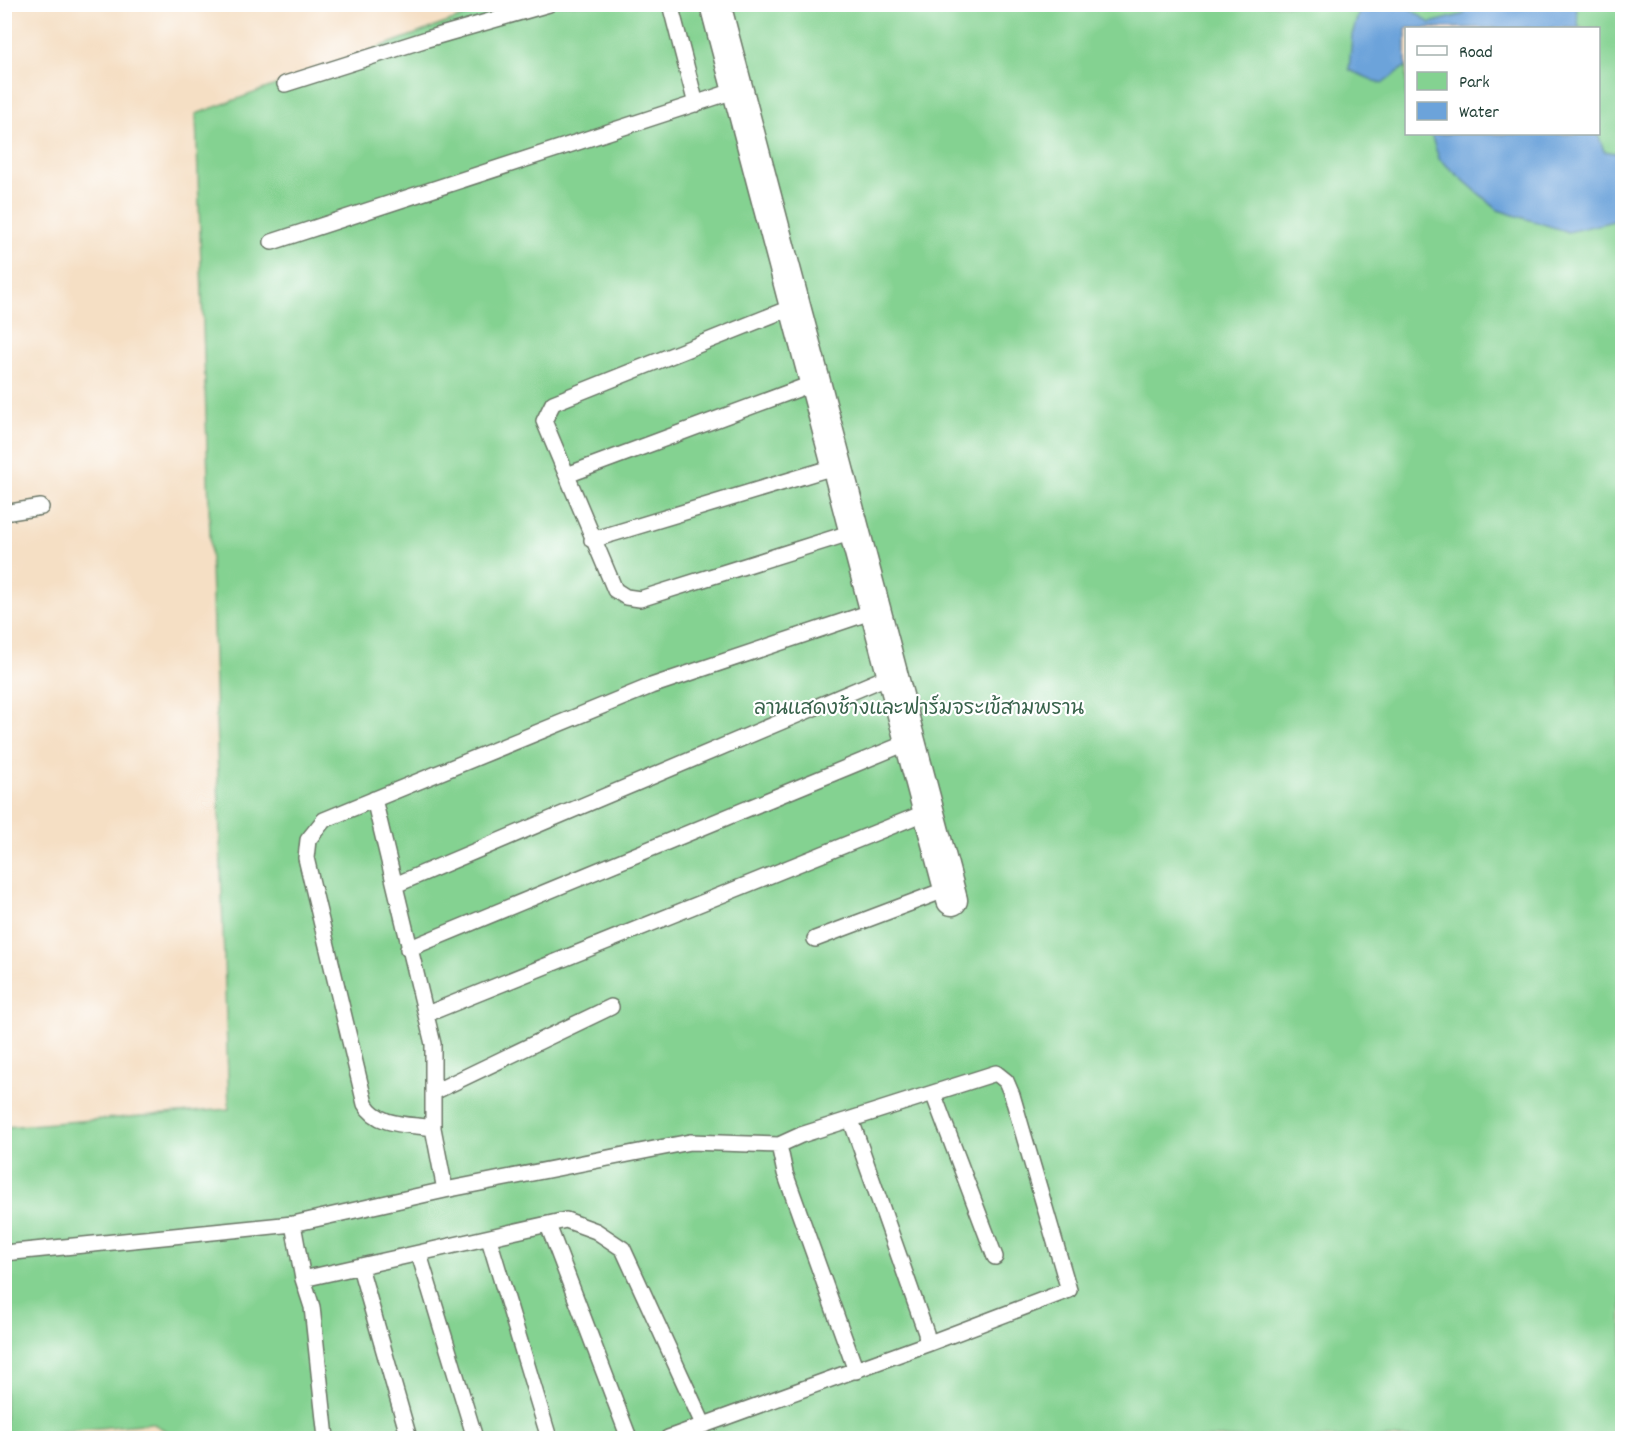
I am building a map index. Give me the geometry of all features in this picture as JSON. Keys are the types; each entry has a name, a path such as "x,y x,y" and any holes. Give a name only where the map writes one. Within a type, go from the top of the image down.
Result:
{"street":[{"path":"715,4 951,894"}],"lane":[{"path":"285,84 427,39 549,4"},
{"path":"670,4 696,104"},
{"path":"272,242 737,90"},
{"path":"795,306 553,403 544,422 615,590 626,597 640,599 856,531"},
{"path":"567,475 814,383"},
{"path":"592,540 837,466"},
{"path":"4,513 41,507"},
{"path":"433,1128 380,1120 371,1114 365,1104 306,858 308,840 324,820 651,686 877,610"},
{"path":"395,885 894,674"},
{"path":"408,949 911,741"},
{"path":"374,799 408,949 427,1014 433,1044 433,1128 445,1190"},
{"path":"427,1014 930,811"},
{"path":"815,939 951,894"},
{"path":"434,1092 610,1007"},
{"path":"4,1253 293,1224 445,1190 690,1142 778,1145 996,1073 1006,1081 1069,1290 856,1371 668,1438"},
{"path":"933,1093 995,1257"},
{"path":"851,1120 926,1333 927,1344"},
{"path":"778,1145 784,1173 856,1371"},
{"path":"303,1279 566,1220 596,1231 623,1250 703,1424"},
{"path":"293,1224 303,1279 312,1307 318,1346 326,1438"},
{"path":"548,1225 629,1438"},
{"path":"489,1239 549,1438"},
{"path":"419,1254 475,1438"},
{"path":"360,1267 409,1438"}],"green space":[{"name":"ลานแสดงช้างและฟาร์มจระเข้สามพราน","path":"495,5 1622,5 1622,1438 179,1438 152,1423 5,1437 5,1127 229,1109 196,114"}],"water":[{"path":"1361,5 1405,5 1430,23 1464,14 1468,5 1576,5 1579,27 1405,27 1405,67 1382,84 1349,70 1352,35"},
{"path":"1431,135 1598,135 1604,151 1622,154 1622,219 1568,232 1498,210 1439,159"}]}
